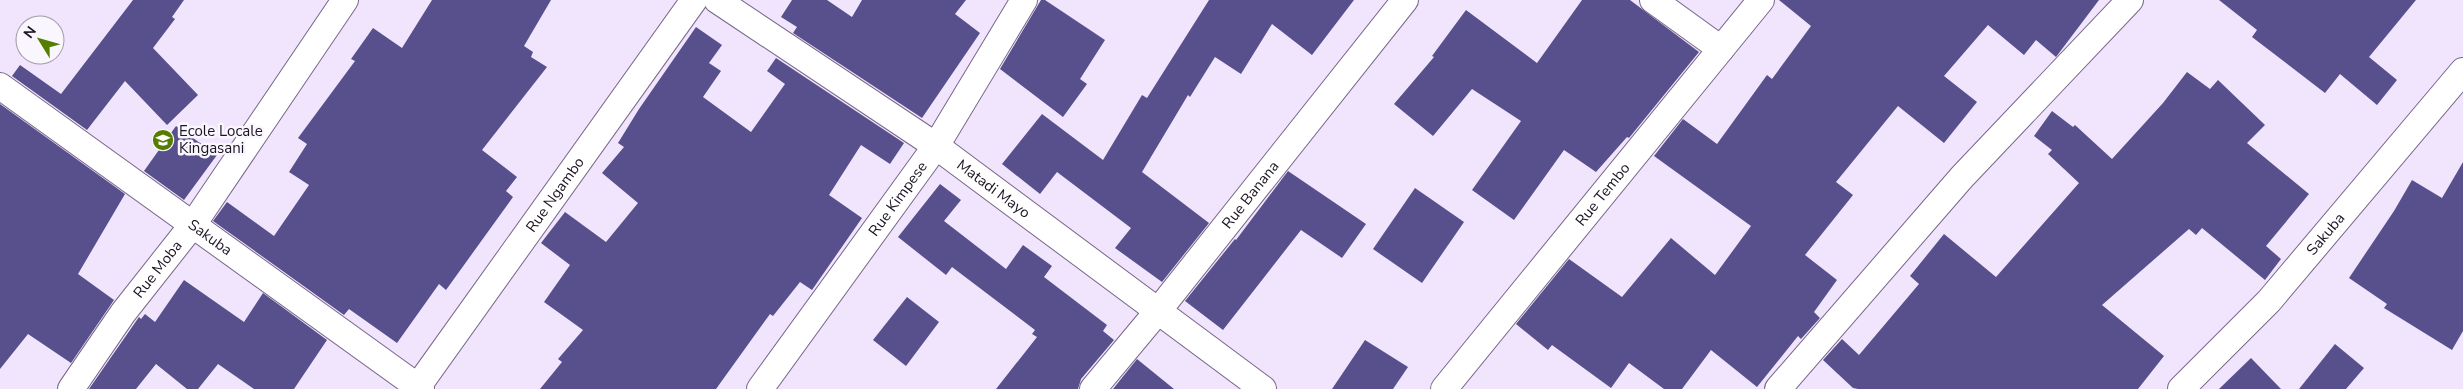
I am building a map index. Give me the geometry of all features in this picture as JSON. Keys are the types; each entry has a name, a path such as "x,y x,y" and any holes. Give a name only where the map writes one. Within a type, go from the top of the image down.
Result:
{"street":[{"name":"Rue Moba","path":"71,389 123,313 194,224 344,0"},
{"name":"Rue Ngambo","path":"418,388 694,0"},
{"name":"Matadi Mayo","path":"717,0 936,146 1263,389"},
{"name":"Rue Kimpese","path":"760,389 936,146 1024,0"},
{"name":"Rue Banana","path":"1094,389 1405,0"},
{"path":"1653,0 1721,49"},
{"name":"Rue Tembo","path":"1444,389 1761,0"},
{"path":"1778,389 1962,177 2130,0"},
{"name":"Sakuba","path":"2181,389 2268,301 2463,71"},
{"name":"Sakuba","path":"0,86 194,224 418,388"}],"building":[{"path":"133,0 184,0 172,17 175,19 153,48 198,95 167,125 125,81 87,130 12,76 20,65 61,94"},
{"path":"432,0 551,0 524,46 533,52 531,57 547,67 482,150 517,177 506,191 513,197 446,290 439,284 397,343 349,309 344,315 213,221 227,202 274,236 309,185 289,172 307,144 298,138 355,61 351,59 373,28 402,48"},
{"path":"792,0 827,0 852,17 862,0 966,0 955,14 980,33 922,118 793,33 797,27 781,17"},
{"path":"1041,0 1045,0 1105,40 1080,79 1087,84 1063,117 1000,69"},
{"path":"1209,0 1354,0 1312,55 1272,24 1241,74 1215,57 1190,97 1188,95 1142,172 1209,223 1162,282 1115,248 1131,228 1057,172 1040,194 1002,164 1042,114 1103,160 1142,95 1147,98"},
{"path":"1582,0 1630,0 1699,52 1629,138 1627,137 1596,172 1564,150 1514,220 1472,190 1521,121 1472,89 1433,136 1394,104 1434,57 1432,56 1466,10 1537,63"},
{"path":"1779,0 2099,0 2056,57 2036,40 2024,55 1988,25 1944,76 1977,102 1944,143 1898,106 1836,182 1853,195 1805,255 1837,280 1814,312 1820,318 1801,339 1798,336 1757,387 1711,350 1682,389 1664,389 1629,363 1611,388 1552,345 1548,350 1516,324 1569,259 1622,297 1671,238 1715,275 1751,226 1654,156 1683,119 1717,144 1767,75 1772,79 1811,26"},
{"path":"2219,0 2416,0 2369,57 2397,80 2377,105 2340,74 2325,93 2252,37 2257,30"},
{"path":"696,27 722,45 709,63 721,71 703,97 751,132 785,84 767,71 776,58 904,143 890,164 861,145 829,195 862,218 812,290 800,282 773,316 770,314 716,389 540,389 562,362 558,359 583,330 544,302 570,265 541,243 565,212 606,242 638,203 602,173 624,147 618,143 639,109"},
{"path":"2187,72 2210,89 2218,80 2265,125 2247,143 2309,194 2266,246 2281,259 2265,280 2202,228 2196,235 2189,229 2102,305 2164,356 2138,389 1858,389 1853,388 1823,360 1842,339 1859,355 1919,284 1910,276 1944,234 1996,277 2079,183 2048,154 2052,150 2034,136 2052,111 2073,127 2075,125 2112,159 2163,103"},
{"path":"0,104 125,194 78,274 114,300 71,363 28,334 0,369"},
{"path":"176,126 217,155 184,200 144,171"},
{"path":"2463,162 2463,331 2452,350 2384,308 2387,304 2349,278 2394,211 2412,180 2442,198"},
{"path":"1288,171 1366,224 1342,258 1301,230 1223,330 1185,301 1236,240"},
{"path":"940,184 961,200 944,221 1006,269 1023,245 1052,266 1044,277 1107,325 1103,331 1114,340 1081,379 1078,389 996,389 1037,337 1032,334 1035,330 952,267 946,275 898,237"},
{"path":"1415,188 1464,222 1422,283 1373,249"},
{"path":"184,280 244,322 263,293 327,340 294,389 254,389 218,364 198,389 187,389 156,364 136,389 89,389 139,317 141,319 145,314 155,322"},
{"path":"907,297 939,322 906,366 873,340"},
{"path":"1365,340 1408,367 1393,389 1332,389"},
{"path":"2335,344 2364,368 2346,389 2299,389"},
{"path":"2251,358 2281,389 2219,389"},
{"path":"1137,359 1174,389 1113,389"}],"place":[{"name":"Ecole Locale Kingasani","path":"163,140"}]}
